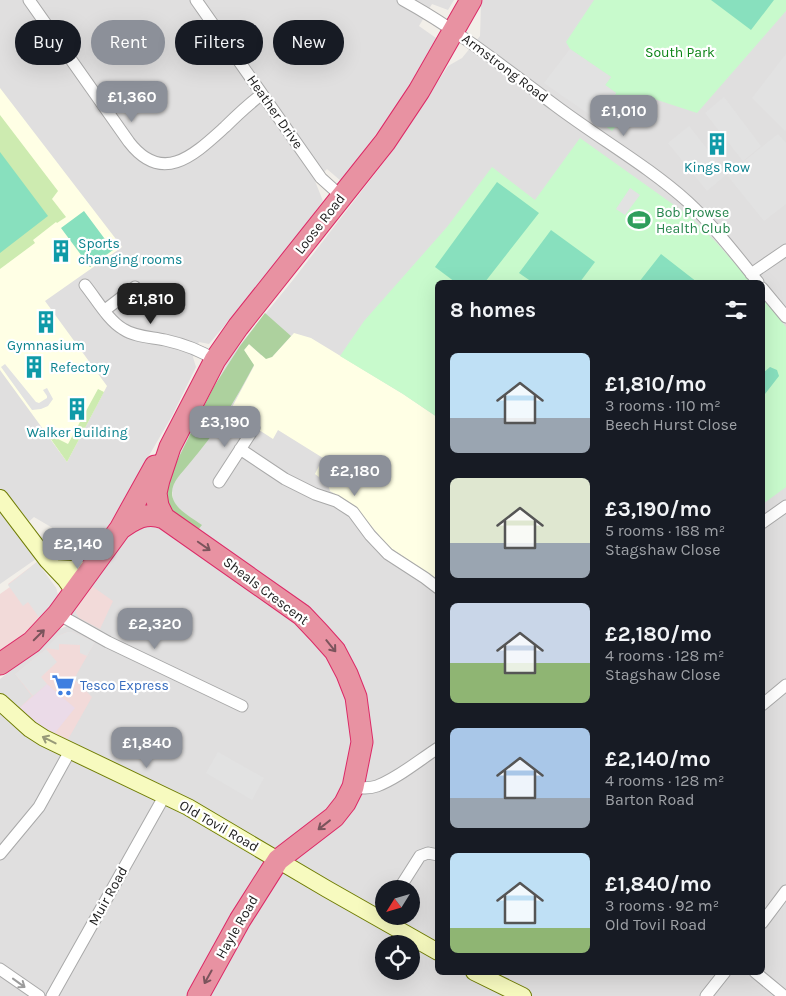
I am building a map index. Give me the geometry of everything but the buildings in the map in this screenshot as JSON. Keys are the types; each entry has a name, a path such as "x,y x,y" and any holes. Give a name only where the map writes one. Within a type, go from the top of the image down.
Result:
{"highway":[{"name":"Loose Road","path":"164,518 158,506 156,493 159,480 170,447 215,360 238,327 390,134 419,91 471,0"},
{"name":"Loose Road","path":"0,664 32,642 58,614 120,529 155,467 170,447"},
{"path":"120,529 132,520 143,516 155,515 164,518"},
{"name":"Sheals Crescent","path":"164,518 302,615 335,651 348,674 356,697 362,742 353,787 339,813 278,860"},
{"name":"Hayle Road","path":"198,996 240,920 278,860"}],"street":[{"path":"29,0 130,142 140,154 150,160 166,164 177,162 193,155 262,94"},
{"name":"Heather Drive","path":"196,0 321,178 342,196"},
{"name":"Armstrong Road","path":"404,0 455,30 576,121 634,160 687,201 722,238 755,278"},
{"path":"755,278 786,250"},
{"path":"86,285 115,323 124,330 138,335 179,343 204,353 215,360"},
{"path":"105,310 135,287"},
{"path":"765,292 786,318"},
{"path":"219,482 254,428"},
{"path":"240,449 285,479 314,494 336,501 353,512 370,535 388,554 435,586"},
{"path":"0,498 74,592"},
{"path":"765,521 786,506"},
{"path":"55,568 91,570"},
{"path":"58,614 108,642 242,706"},
{"path":"765,703 786,686"},
{"name":"Old Tovil Road","path":"0,702 30,729 44,738 188,807 278,860 375,913"},
{"path":"353,787 376,787 435,750"},
{"path":"0,854 39,807 70,751"},
{"name":"Muir Road","path":"52,996 165,795"},
{"path":"405,880 420,856 428,853 435,854"},
{"path":"765,918 786,891"},
{"name":"Old Tovil Road","path":"395,925 435,950"},
{"path":"0,969 39,996"},
{"path":"480,975 523,996"},
{"path":"706,996 723,975"},
{"path":"759,975 784,995"}],"shaded area":[{"path":"0,0 454,0 448,10 432,4 419,26 436,38 400,102 341,181 327,169 315,181 323,201 272,269 209,344 199,342 193,357 196,367 172,416 93,552 34,517 16,533 36,559 0,584"},
{"path":"483,0 786,0 786,996 0,996 0,679 60,629 74,623 71,605 123,538 174,508 170,472 230,357 293,280 391,153 448,66 462,58 480,36 481,3"},
{"path":"570,49 611,77 605,85 616,93 600,122 544,83"},
{"path":"786,54 786,129 785,131 752,98"},
{"path":"0,88 122,247 45,301 107,386 67,462 0,370"},
{"path":"724,97 761,146 743,161 705,113"},
{"path":"689,126 727,174 707,191 668,143"},
{"path":"778,134 786,143 786,204 764,221 727,175"},
{"path":"630,188 640,195 625,215 616,209"},
{"path":"294,333 311,338 435,416 435,579 388,546 359,511 330,491 328,484 315,474 323,458 278,430 273,439 230,411 254,366 244,350 249,344 261,355 272,357"},
{"path":"5,364 36,402 39,403 47,398 43,390 47,388 53,399 48,406 32,410 1,367"},
{"path":"55,532 87,548 81,559 52,542 51,540"},
{"path":"37,562 56,588 59,599 0,661 0,594 10,587 8,584"},
{"path":"37,562 56,588 59,599 41,620 28,602 23,606 8,585"},
{"path":"89,584 113,601 100,629 79,618 76,613 76,605"},
{"path":"72,632 95,642 74,679 92,697 66,743 15,712 32,696 15,674 46,649 58,636"},
{"path":"72,632 95,642 87,656 80,653 80,645 59,644 59,650 46,648 58,636"},
{"path":"46,649 57,662 41,677 47,684 33,696 15,674"},
{"path":"47,684 75,708 50,739 15,712"},
{"path":"218,752 264,778 252,800 206,773"}],"green space":[{"name":"South Park","path":"594,0 786,0 786,11 697,113 642,95 612,131 600,122 616,93 605,85 611,77 570,49 566,42"},
{"path":"711,0 774,0 751,30"},
{"path":"0,115 58,191 52,199 66,217 56,222 33,240 35,243 0,269"},
{"path":"580,138 688,215 716,242 749,280 435,280 435,416 340,356 364,321 447,227 492,167 535,200"},
{"path":"0,152 48,216 0,253"},
{"path":"497,182 539,213 487,280 452,280 435,267"},
{"path":"84,211 113,250 90,267 61,228"},
{"path":"551,230 595,262 582,280 529,280 519,273"},
{"path":"661,254 694,280 641,280"},
{"path":"765,301 786,327 786,487 765,503"},
{"path":"265,313 291,336 272,357 266,359 249,344 244,350 254,365 216,429 178,477 172,489 173,498 179,508 202,525 197,531 173,514 166,495 167,485 213,388 240,346"},
{"path":"770,367 777,370 779,376 765,394 765,371"},
{"path":"98,389 104,392 67,462 50,438 52,436 68,444"}],"place":[{"name":"Kings Row","path":"717,144"},
{"name":"Bob Prowse Health Club","path":"639,220"},
{"name":"Sports changing rooms","path":"61,251"},
{"name":"Gymnasium","path":"46,322"},
{"name":"Refectory","path":"34,367"},
{"name":"Walker Building","path":"77,409"},
{"name":"Tesco Express","path":"63,685"}]}
